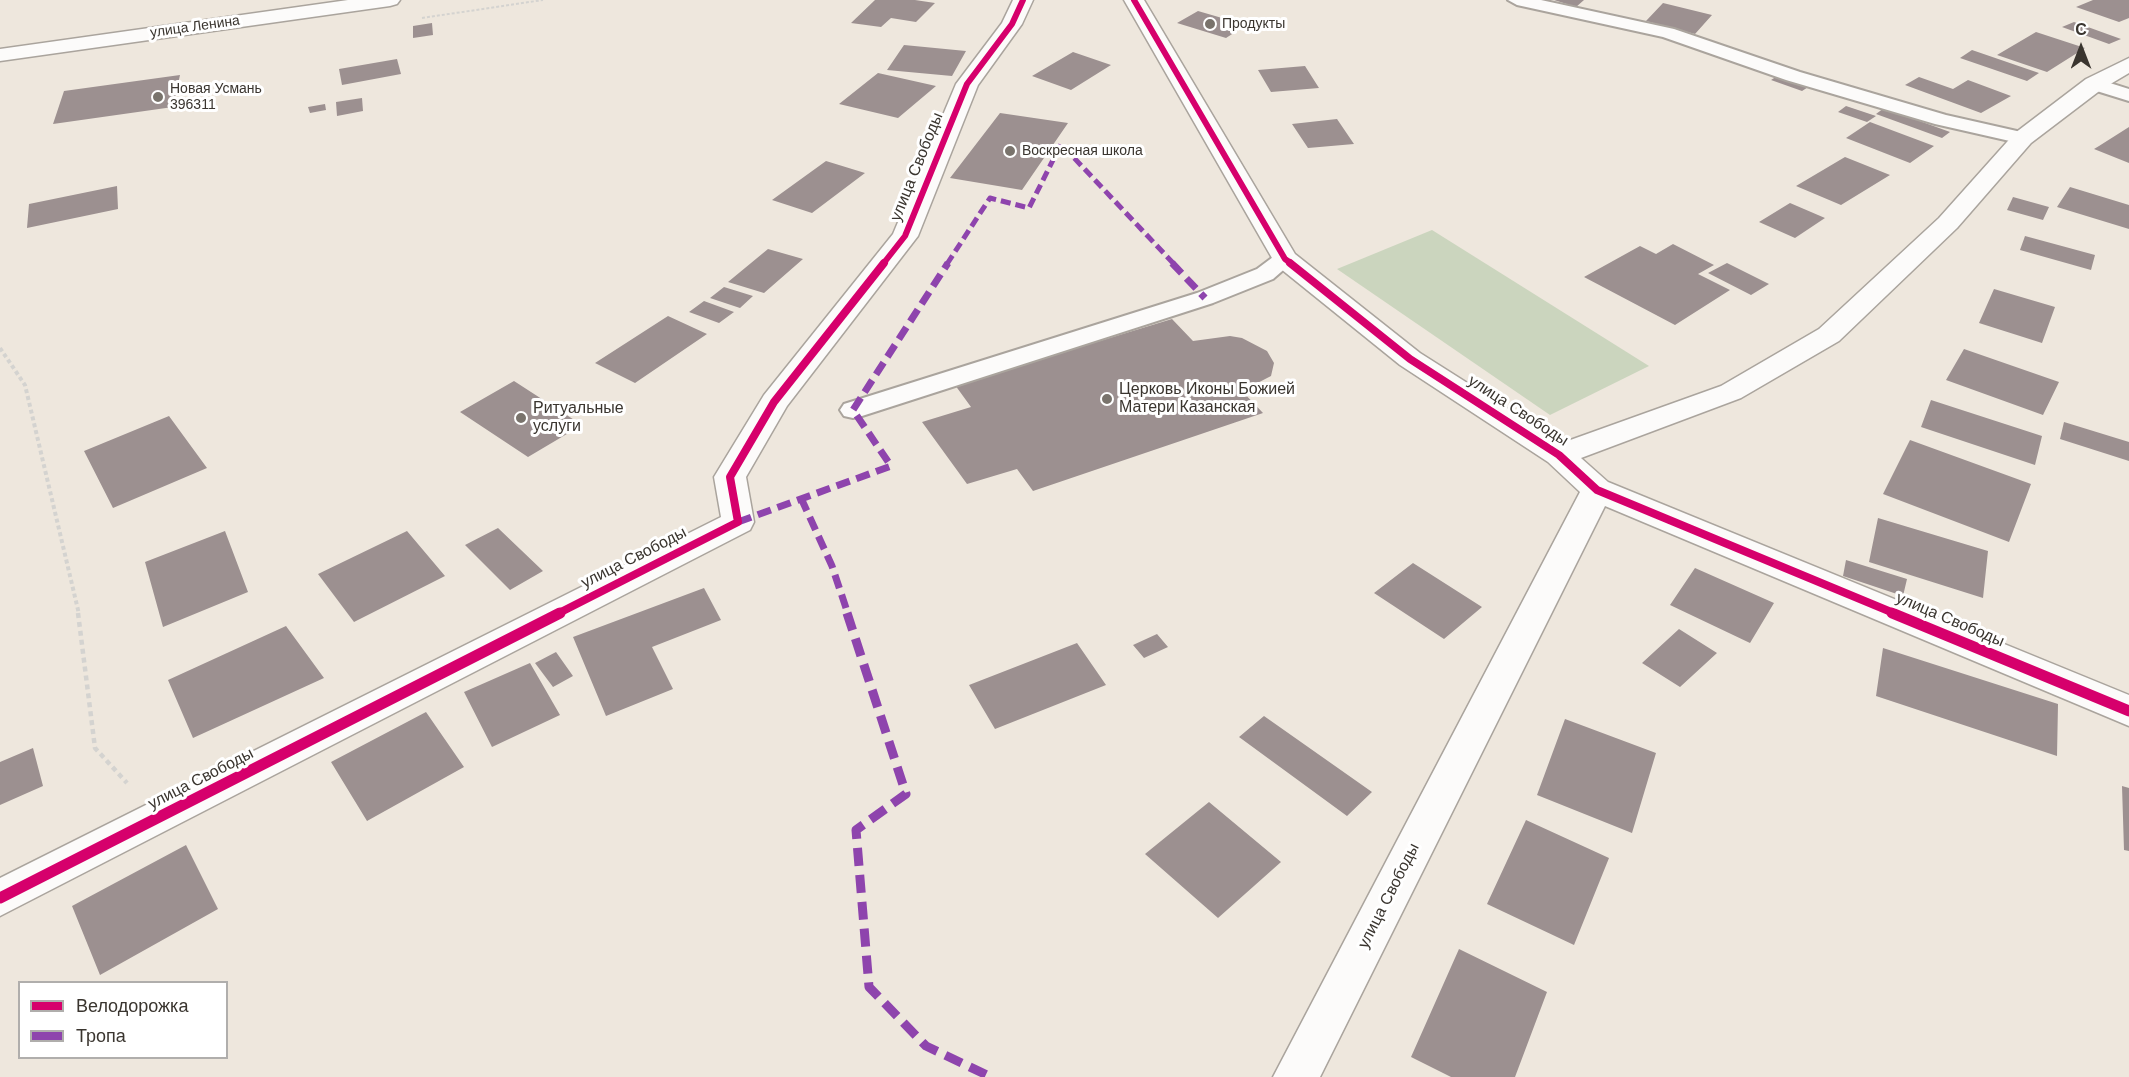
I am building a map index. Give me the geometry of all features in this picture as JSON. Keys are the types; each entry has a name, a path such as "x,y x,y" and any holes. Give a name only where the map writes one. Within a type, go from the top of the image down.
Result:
{"street":[{"name":"улица Ленина","path":"0,55 390,0"},
{"name":"улица Свободы","path":"0,898 738,522 730,477 774,402 905,236 967,84 1012,24 1023,0"},
{"name":"улица Свободы","path":"1134,0 1285,259 1410,359 1559,455 1597,490 2129,711"},
{"name":"улица Свободы","path":"1559,455 1731,392 1829,335 1948,223 2023,138 2094,84 2129,64"},
{"name":"улица Свободы","path":"1296,1077 1597,490"}],"lane":[{"path":"1517,0 1668,33 1793,76 1942,120 2023,138"},
{"path":"2094,84 2129,95"},
{"path":"853,410 1206,298 1265,274 1285,259"}],"path":[{"path":"419,18 543,0"},
{"path":"0,348 25,386 80,620 95,748 158,817"}],"green space":[{"path":"1432,230 1649,366 1550,415 1337,269"}],"building":[{"path":"875,0 915,0 935,3 916,22 891,18 881,27 851,23"},
{"path":"1554,0 1584,0 1576,7"},
{"path":"2093,0 2129,0 2129,18 2119,22 2076,7"},
{"path":"1663,3 1712,15 1695,34 1646,21"},
{"path":"1198,11 1246,25 1226,38 1177,23"},
{"path":"2074,22 2121,39 2109,44 2062,27"},
{"path":"432,23 433,35 413,38 413,26"},
{"path":"2036,32 2085,48 2047,72 1997,55"},
{"path":"904,45 966,51 952,76 887,70"},
{"path":"1972,50 2039,73 2027,81 1960,58"},
{"path":"1073,52 1111,65 1071,90 1032,76"},
{"path":"397,59 401,74 342,85 339,69"},
{"path":"1305,66 1319,88 1271,92 1258,70"},
{"path":"878,73 936,86 898,118 839,104"},
{"path":"1782,73 1813,84 1802,91 1771,80"},
{"path":"180,75 173,107 53,124 64,91"},
{"path":"1919,77 1953,89 1968,80 2011,96 1981,113 1905,85"},
{"path":"362,98 363,111 337,116 336,102"},
{"path":"325,104 326,110 310,113 308,107"},
{"path":"1846,106 1876,116 1867,122 1838,112"},
{"path":"1884,108 1950,132 1942,138 1876,114"},
{"name":"Воскресная школа","path":"1000,113 1068,123 1022,190 950,178"},
{"path":"1337,119 1354,144 1308,148 1292,124"},
{"path":"1870,122 1934,146 1910,163 1846,138"},
{"path":"2129,127 2129,163 2094,149 2099,146"},
{"path":"1845,157 1890,175 1841,205 1796,186"},
{"path":"826,161 865,173 812,213 772,200"},
{"path":"117,186 118,209 27,228 29,204"},
{"path":"2070,187 2129,205 2129,229 2057,207"},
{"path":"2013,197 2049,207 2043,220 2007,210"},
{"path":"1790,203 1825,218 1795,238 1759,222"},
{"path":"2025,236 2095,255 2091,270 2020,250"},
{"path":"1673,244 1714,265 1698,274 1730,290 1675,325 1584,277 1640,246 1656,254"},
{"path":"768,249 803,259 764,293 728,282"},
{"path":"1727,263 1769,284 1751,295 1708,273"},
{"path":"724,287 753,296 740,308 710,298"},
{"path":"1994,289 2055,307 2042,343 1979,323"},
{"path":"704,301 734,312 719,323 689,312"},
{"path":"668,316 707,334 635,383 595,363"},
{"name":"Церковь Иконы Божией Матери Казанская","path":"1172,319 1193,341 1230,336 1242,338 1267,351 1274,363 1271,376 1242,391 1263,413 1033,491 1017,469 967,484 922,422 971,407 955,385"},
{"path":"1964,349 2059,382 2043,415 1946,380"},
{"name":"Ритуальные услуги","path":"514,381 582,425 528,457 460,412"},
{"path":"1931,400 2042,436 2035,465 1921,427"},
{"path":"169,416 207,468 113,508 84,451"},
{"path":"2064,422 2129,442 2129,461 2060,439"},
{"path":"1910,440 2031,484 2009,542 1883,494"},
{"path":"1878,518 1988,551 1983,598 1869,562"},
{"path":"498,528 543,571 510,590 465,545"},
{"path":"225,531 248,592 163,627 145,562"},
{"path":"407,531 445,576 354,622 318,574"},
{"path":"1846,560 1907,579 1903,596 1843,576"},
{"path":"1413,563 1482,607 1444,639 1374,593"},
{"path":"1695,568 1774,603 1750,643 1670,605"},
{"path":"704,588 721,620 652,647 673,689 606,716 573,637"},
{"path":"286,626 324,678 193,738 168,680"},
{"path":"1679,629 1717,653 1680,687 1642,663"},
{"path":"1157,634 1168,647 1144,658 1133,645"},
{"path":"1077,643 1106,685 995,729 969,685"},
{"path":"1883,648 2058,704 2057,756 1876,696"},
{"path":"556,652 573,676 553,687 535,663"},
{"path":"530,663 560,715 492,747 464,692"},
{"path":"426,712 464,767 367,821 331,762"},
{"path":"1264,716 1372,792 1347,816 1239,737"},
{"path":"1565,719 1656,753 1632,833 1537,795"},
{"path":"33,748 43,786 0,805 0,762"},
{"path":"2122,786 2129,788 2129,851 2124,850"},
{"path":"1209,802 1281,862 1218,918 1145,854"},
{"path":"1526,820 1609,858 1574,945 1487,904"},
{"path":"186,845 218,909 100,975 72,906"},
{"path":"1459,949 1547,992 1515,1077 1451,1077 1411,1057"}],"marked path":[{"path":"738,522 891,466 853,410 990,198 1029,208 1061,144 1205,298"},
{"path":"801,498 832,566 906,794 856,830 869,987 926,1046 991,1077"}],"cycle path":[{"path":"0,898 738,522 730,477 774,402 905,236 967,84 1012,24 1023,0"},
{"path":"1134,0 1285,259 1410,359 1559,455 1597,490 2129,711"}],"place":[{"name":"Продукты","path":"1210,24"},
{"name":"Новая Усмань 396311","path":"158,97"},
{"name":"Воскресная школа","path":"1010,151"},
{"name":"Церковь Иконы Божией Матери Казанская","path":"1107,399"},
{"name":"Ритуальные услуги","path":"521,418"}]}
